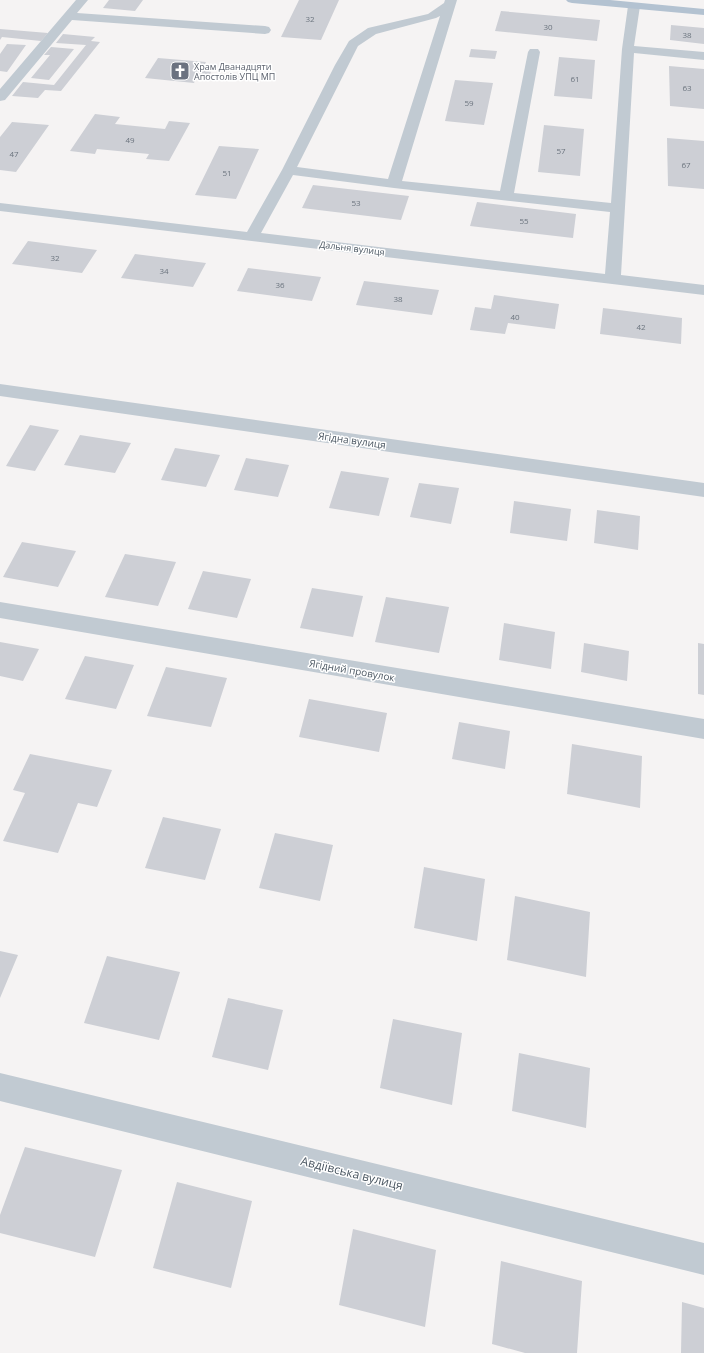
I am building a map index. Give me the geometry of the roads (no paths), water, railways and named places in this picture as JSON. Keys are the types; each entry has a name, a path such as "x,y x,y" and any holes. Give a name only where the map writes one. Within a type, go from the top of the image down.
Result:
{"main road":[{"path":"572,0 704,12"}],"street":[{"path":"0,96 82,0"},
{"path":"252,236 289,170 353,44 372,32 432,16 450,3"},
{"path":"394,184 450,3"},
{"path":"613,278 628,49 634,6"},
{"path":"69,16 265,30"},
{"path":"628,49 704,56"},
{"path":"506,196 534,52"},
{"path":"289,170 394,184 618,208"},
{"name":"Дальня вулиця","path":"0,207 613,278 704,290"},
{"name":"Ягідна вулиця","path":"0,390 704,490"},
{"name":"Ягідний провулок","path":"0,610 704,730"},
{"name":"Авдіївська вулиця","path":"0,1087 704,1259"}],"place":[{"name":"Храм Дванадцяти Апостолів УПЦ МП","path":"180,71"}]}
